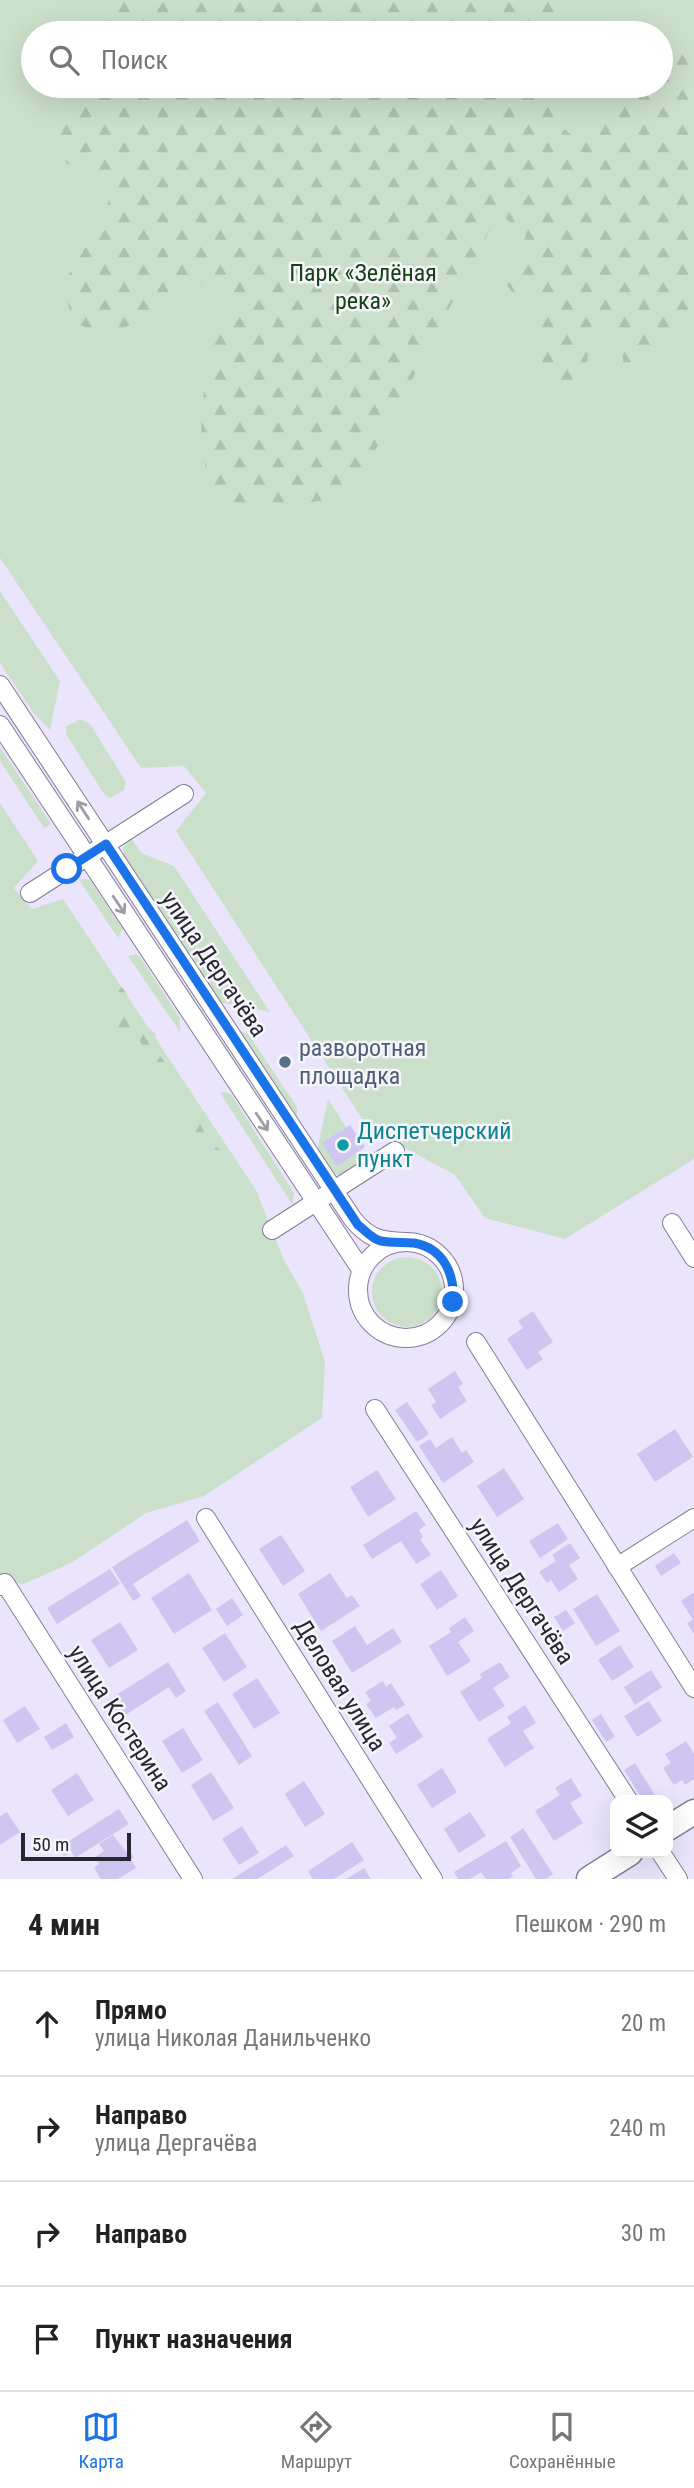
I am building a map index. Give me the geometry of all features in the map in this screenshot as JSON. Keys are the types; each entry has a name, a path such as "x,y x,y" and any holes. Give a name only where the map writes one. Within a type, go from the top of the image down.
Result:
{"street":[{"name":"улица Дергачёва","path":"0,685 96,851 316,1203 362,1271"},
{"name":"улица Дергачёва","path":"0,725 96,851 358,1225 380,1241 405,1242"},
{"path":"30,893 184,794"},
{"path":"272,1230 396,1151"},
{"path":"672,1223 694,1258"},
{"path":"405,1242 419,1244 442,1258 452,1275 453,1302 440,1325 429,1333 403,1339 390,1336 368,1321 361,1309 358,1295 362,1271 371,1257 381,1249 405,1242"},
{"path":"476,1342 694,1688"},
{"name":"улица Дергачёва","path":"375,1409 625,1795"},
{"name":"Деловая улица","path":"206,1518 433,1879"},
{"path":"617,1567 694,1518"},
{"name":"улица Костерина","path":"2,1584 194,1879"},
{"path":"673,1825 694,1812"},
{"path":"589,1879 622,1858"},
{"path":"664,1858 678,1879"}],"green space":[{"path":"0,0 694,0 694,1159 565,1239 485,1218 455,1175 368,1128 176,831 206,793 184,766 141,768 0,558"},
{"path":"100,0 559,0 558,21 105,21"},
{"name":"Парк «Зелёная река»","path":"681,30 694,35 694,298 660,355 637,369 624,364 612,314 592,324 585,378 572,390 551,390 535,374 538,333 535,301 511,291 500,273 516,261 526,235 505,218 492,226 362,476 346,491 324,500 266,510 234,502 210,481 202,455 201,417 208,353 228,314 226,291 210,279 180,293 138,323 100,334 72,321 64,287 81,245 107,207 111,181 96,169 67,164 55,145 67,113 81,98 555,98 554,119 571,134 585,137 600,127 619,98 673,98 673,39"},
{"path":"0,591 60,681 50,730 33,712 0,663"},
{"path":"80,719 90,724 126,782 124,790 110,798 104,794 66,734 66,727"},
{"path":"0,747 51,824 44,828 0,761"},
{"path":"0,803 38,861 14,888 32,909 63,899 256,1190 284,1260 303,1293 325,1362 322,1418 204,1496 146,1513 71,1563 24,1584 0,1581"},
{"path":"132,839 141,853 174,866 270,1012 219,1002 125,861 123,847"},
{"path":"79,880 90,880 123,929 118,938"},
{"path":"136,954 180,1018 180,1032 128,956"},
{"path":"114,979 130,1000 125,1015 128,1019 149,1028 156,1035 153,1046 164,1061 163,1065 159,1067 149,1061 137,1034 119,1028 115,1023 117,1005 108,998 105,991 108,983"},
{"path":"237,1029 249,1035 297,1107 297,1122"},
{"path":"220,1093 231,1094 294,1193 292,1204"},
{"path":"328,1099 367,1160 344,1176 331,1173 317,1151"},
{"path":"192,1121 199,1121 208,1141 231,1161 230,1169 225,1175 221,1173 220,1160 201,1149 189,1127"},
{"path":"407,1257 432,1267 442,1292 432,1317 407,1327 382,1317 372,1292 382,1267"}],"building":[{"name":"Диспетчерский пункт","path":"350,1125 365,1147 337,1166 322,1143"},
{"path":"533,1311 553,1342 538,1352 543,1359 527,1370 507,1339 523,1328 518,1321"},
{"path":"455,1371 463,1384 458,1387 467,1401 440,1419 431,1405 436,1402 428,1389"},
{"path":"407,1402 429,1434 417,1442 395,1410"},
{"path":"675,1429 693,1457 655,1482 637,1454"},
{"path":"452,1437 462,1453 466,1450 474,1462 443,1483 419,1446 430,1439 436,1448"},
{"path":"504,1468 524,1499 497,1517 477,1486"},
{"path":"377,1470 396,1499 368,1517 350,1487"},
{"path":"416,1511 426,1525 419,1530 423,1537 420,1539 431,1555 416,1564 401,1541 372,1559 363,1545"},
{"path":"187,1520 200,1541 133,1584 141,1596 133,1601 112,1567"},
{"path":"558,1523 568,1539 540,1558 529,1541"},
{"path":"281,1535 305,1571 283,1586 259,1549"},
{"path":"570,1543 580,1558 569,1565 578,1579 559,1592 551,1580 547,1583 539,1572 556,1561 552,1555"},
{"path":"674,1553 681,1563 661,1576 655,1566"},
{"path":"110,1569 120,1584 57,1624 47,1608"},
{"path":"441,1570 458,1596 437,1610 420,1584"},
{"path":"189,1573 212,1610 174,1634 151,1598"},
{"path":"330,1573 347,1598 352,1595 360,1606 321,1631 298,1594"},
{"path":"694,1592 694,1634 687,1623 693,1620 681,1601"},
{"path":"597,1594 620,1631 596,1646 573,1609"},
{"path":"232,1598 243,1615 227,1626 216,1609"},
{"path":"566,1610 575,1623 563,1631 554,1617"},
{"path":"465,1617 474,1631 458,1642 471,1661 447,1676 429,1646 451,1632 449,1628"},
{"path":"120,1622 138,1650 109,1668 91,1640"},
{"path":"355,1626 367,1645 393,1628 402,1642 352,1673 332,1641"},
{"path":"225,1633 247,1667 224,1682 202,1648"},
{"path":"620,1645 634,1667 612,1681 598,1660"},
{"path":"168,1662 186,1691 176,1698 169,1687 119,1719 107,1701"},
{"path":"500,1662 510,1677 493,1688 505,1706 479,1722 460,1692 482,1678 480,1674"},
{"path":"651,1670 662,1687 635,1705 624,1687"},
{"path":"257,1678 280,1713 254,1729 232,1694"},
{"path":"383,1681 386,1687 391,1683 405,1705 396,1710 394,1707 376,1718 366,1704 371,1701 365,1692"},
{"path":"649,1701 662,1721 637,1737 624,1716"},
{"path":"218,1702 252,1756 239,1765 204,1711"},
{"path":"525,1705 536,1723 523,1731 534,1748 505,1767 487,1739 511,1723 507,1717"},
{"path":"25,1706 40,1729 17,1743 3,1720"},
{"path":"408,1713 423,1737 396,1754 389,1743 397,1738 389,1726"},
{"path":"601,1714 615,1737 606,1742 592,1720"},
{"path":"66,1723 74,1737 52,1750 44,1737"},
{"path":"183,1728 203,1760 182,1773 162,1741"},
{"path":"686,1741 694,1754 694,1779 685,1785 682,1780 674,1785 663,1768 671,1763 665,1754"},
{"path":"635,1763 655,1795 640,1795 624,1770"},
{"path":"442,1768 457,1792 432,1808 417,1785"},
{"path":"211,1772 234,1808 213,1821 191,1785"},
{"path":"77,1773 94,1800 68,1816 51,1790"},
{"path":"571,1778 582,1796 570,1803 583,1823 554,1841 535,1811 560,1795 555,1788"},
{"path":"304,1781 325,1814 305,1827 285,1794"},
{"path":"119,1809 129,1824 75,1858 71,1851 64,1856 58,1848"},
{"path":"7,1812 20,1832 0,1845 0,1816"},
{"path":"470,1812 486,1836 459,1853 444,1829"},
{"path":"242,1826 259,1853 239,1865 222,1839"},
{"path":"523,1828 553,1874 546,1879 536,1879 510,1837"},
{"path":"113,1835 127,1853 130,1851 136,1868 118,1879 101,1879 94,1868 99,1864 95,1857 104,1851 99,1844"},
{"path":"506,1841 521,1866 511,1873 513,1876 508,1879 486,1879 481,1872 470,1879 458,1879 454,1872"},
{"path":"352,1842 364,1860 334,1879 313,1879 308,1871"},
{"path":"286,1845 294,1856 257,1879 232,1879"},
{"path":"364,1868 371,1879 346,1879"}],"place":[{"name":"разворотная площадка","path":"285,1062"},
{"name":"Диспетчерский пункт","path":"343,1145"}],"route":[{"path":"67,869 106,844 358,1225 380,1241 419,1244 442,1258 452,1275 453,1302"}]}
